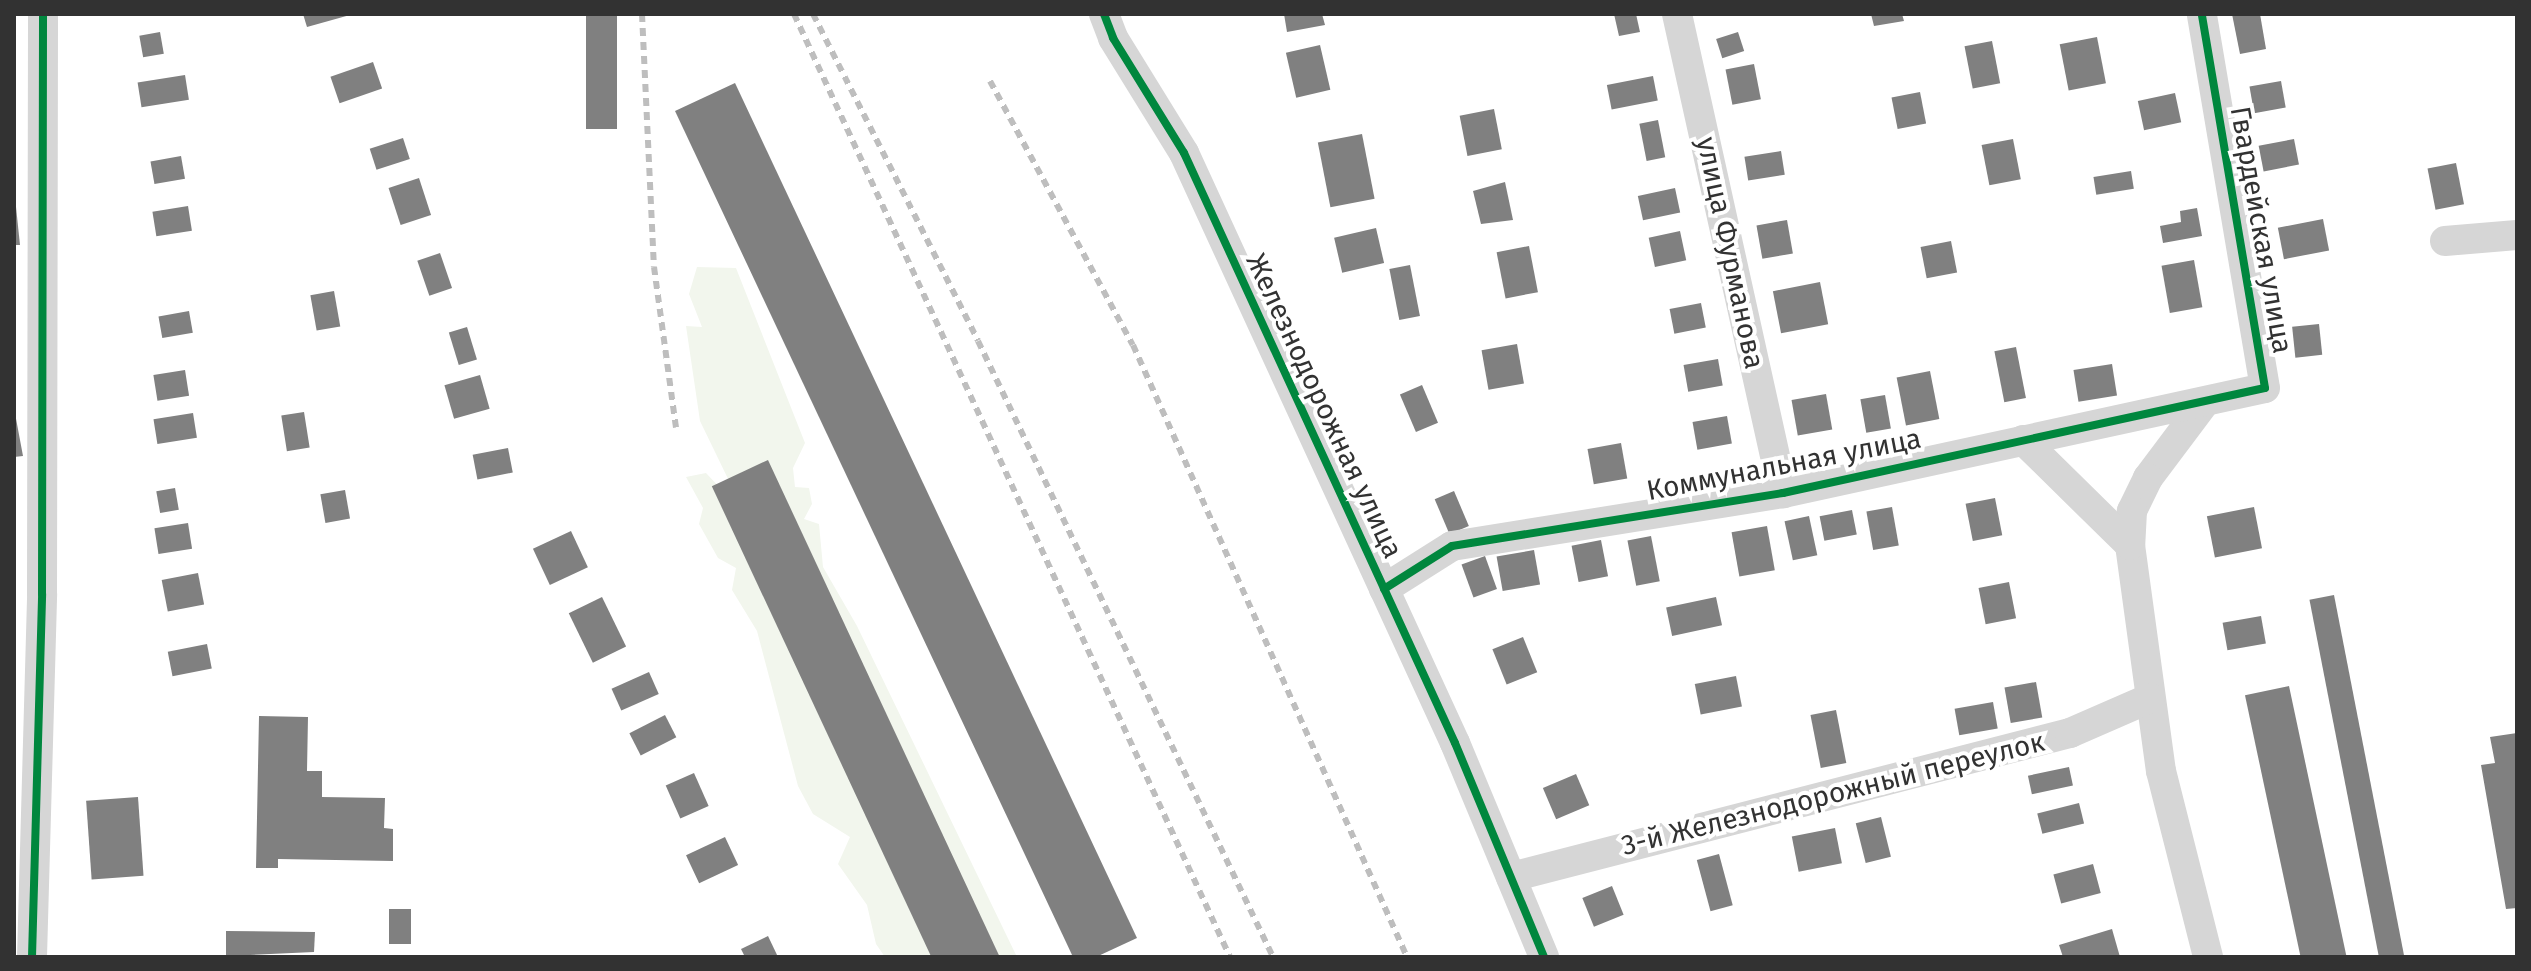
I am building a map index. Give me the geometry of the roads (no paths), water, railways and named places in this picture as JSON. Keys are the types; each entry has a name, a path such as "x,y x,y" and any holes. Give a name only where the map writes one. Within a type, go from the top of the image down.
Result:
{"street":[{"path":"32,957 28,594 43,14"},
{"name":"Железнодорожная улица","path":"1104,14 1113,38 1184,153 1384,589 1544,957"},
{"name":"улица Фурманова","path":"1677,14 1783,493"},
{"name":"Гвардейская улица","path":"2202,14 2265,388 2202,406"},
{"path":"2445,241 2517,235"},
{"path":"2202,406 2148,478 2132,511 2130,545 2161,771 2208,957"},
{"name":"Коммунальная улица","path":"1384,589 1452,546 1783,493 2023,440 2202,406"},
{"path":"2023,440 2130,545"},
{"name":"3-й Железнодорожный переулок","path":"1511,877 2070,733 2150,698"}],"railway":[{"path":"642,14 654,267 676,428"},
{"path":"794,14 1230,957"},
{"path":"813,14 978,341 1273,957"},
{"path":"990,81 1133,345 1407,957"}]}
